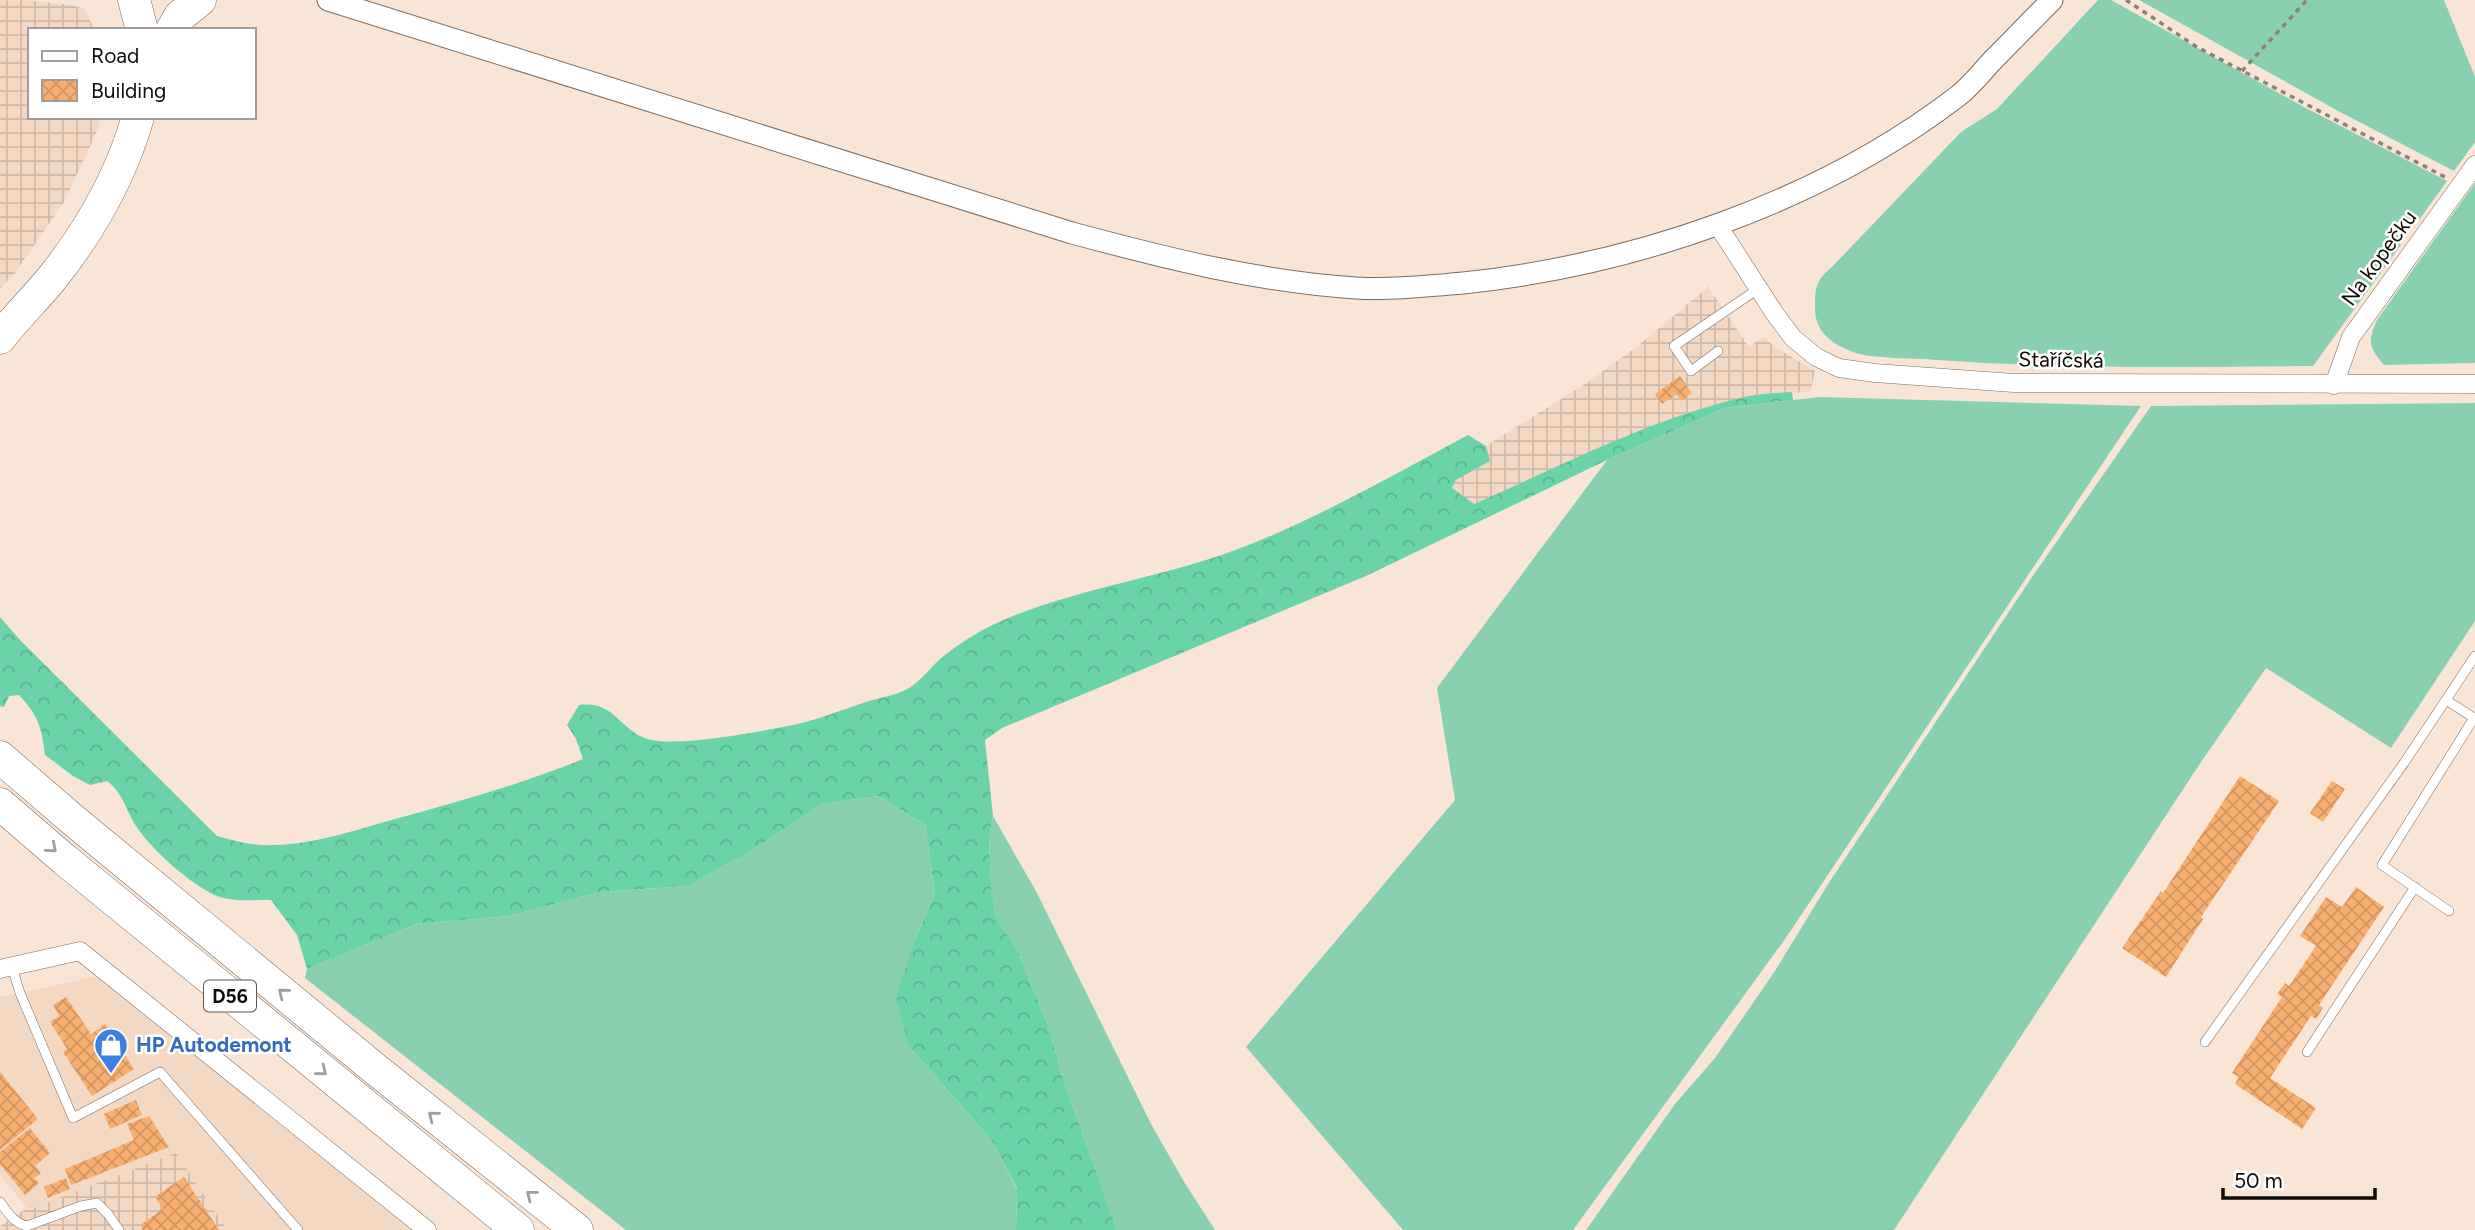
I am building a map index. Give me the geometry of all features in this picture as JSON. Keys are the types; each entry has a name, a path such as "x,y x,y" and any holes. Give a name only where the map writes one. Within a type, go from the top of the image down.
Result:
{"highway":[{"path":"134,0 141,28"},
{"path":"158,28 164,0"},
{"path":"173,28 180,16 200,0"},
{"path":"1,336 53,278 97,214 116,180 131,144 137,119"},
{"path":"0,742 73,820"},
{"name":"D56","path":"0,757 476,1151 577,1230"},
{"name":"D56","path":"0,804 118,904 518,1230"}],"street":[{"path":"328,0 1059,229 1154,255 1245,274 1357,288 1432,286 1523,276 1619,254 1717,224 1862,159 1919,124 1961,93 2052,0"},
{"name":"Na kopečku","path":"2334,385 2351,337 2475,165"},
{"name":"Staříčská","path":"1717,224 1793,338 1816,357 1839,368 2014,383 2475,384"},
{"path":"6,968 80,951 427,1230"}],"lane":[{"path":"1718,351 1691,371 1674,346 1759,289"},
{"path":"2205,1042 2396,775 2475,656"},
{"path":"2446,700 2474,718 2382,865 2449,911"},
{"path":"2307,1052 2414,887"},
{"path":"6,968 20,993 73,1118 160,1072 298,1230"},
{"path":"0,1202 12,1218 27,1226 80,1206 97,1203 118,1230"}],"path":[{"path":"2126,0 2197,47 2460,185"},
{"path":"2242,71 2307,0"}],"shaded area":[{"path":"0,0 71,5 85,9 93,28 28,28 28,119 100,119 99,127 64,202 15,273 0,288"},
{"path":"1708,287 1749,347 1764,337 1775,347 1815,371 1810,392 1760,394 1704,408 1474,504 1452,489 1455,480 1490,461 1486,446 1585,384 1639,345"},
{"name":"HP Autodemont","path":"98,976 414,1230 227,1230 175,1153 28,1210 0,1174 0,997"},
{"path":"176,1153 227,1230 0,1230 0,1226 27,1208 28,1210"}],"green space":[{"path":"2098,0 2111,0 2304,107 2447,181 2419,220 2414,217 2396,241 2401,245 2313,366 2125,367 1984,363 1870,356 1853,352 1832,341 1821,330 1816,316 1816,289 1823,276 1961,132 1997,109"},
{"path":"2139,0 2444,0 2475,77 2475,142 2454,171 2340,112"},
{"path":"2475,183 2475,363 2384,365 2371,344 2377,320"},
{"path":"1792,392 1793,400 1725,408 1607,460 1366,576 1002,728 985,740 993,816 989,837 996,918 1016,947 1048,1025 1062,1076 1117,1230 1016,1230 1017,1188 992,1141 909,1046 896,997 935,893 925,825 879,796 822,804 754,849 688,886 600,892 509,916 417,924 307,969 297,935 271,900 223,898 196,884 152,846 133,820 121,796 107,781 90,785 45,755 38,722 19,695 9,696 4,707 0,706 0,617 217,836 260,845 305,842 466,799 537,777 583,759 576,739 567,725 579,705 592,705 610,712 641,737 681,741 794,725 900,692 918,682 956,647 999,622 1068,597 1191,565 1251,544 1334,506 1468,435 1486,446 1490,461 1456,480 1452,488 1474,504 1609,443 1678,416 1749,396"},
{"path":"1819,397 2141,406 1783,942 1573,1230 1403,1230 1246,1047 1455,800 1437,688 1607,460 1725,408"},
{"path":"2475,403 2475,621 2391,748 2266,668 2199,765 1894,1230 1586,1230 1675,1104 1715,1058 1775,971 1830,881 2030,580 2151,406"},
{"path":"879,796 925,825 935,893 916,938 909,1046 992,1141 1017,1189 1016,1230 626,1230 305,978 307,969 417,924 509,916 600,892 688,886 754,849 822,804"},
{"path":"993,816 1037,893 1151,1124 1215,1230 1117,1230 1062,1076 1048,1025 1016,947 996,918 989,837"}],"building":[{"path":"1680,376 1692,393 1681,401 1677,394 1662,404 1655,394"},
{"path":"2240,776 2279,801 2201,917 2203,919 2166,977 2122,948 2161,891 2163,893"},
{"path":"2332,781 2345,789 2323,822 2310,813"},
{"path":"2356,887 2384,907 2319,1005 2323,1008 2316,1019 2311,1016 2270,1078 2316,1108 2302,1129 2235,1084 2239,1077 2232,1073 2282,997 2277,994 2285,983 2289,986 2316,946 2300,936 2326,897 2342,907"},
{"path":"66,997 91,1034 105,1024 134,1069 92,1096 63,1052 67,1049 50,1022 59,1016 53,1005"},
{"path":"0,1072 38,1119 0,1150"},
{"path":"136,1100 142,1115 110,1129 104,1114"},
{"path":"149,1116 169,1147 71,1185 65,1169 134,1140 127,1124"},
{"path":"30,1128 50,1153 35,1166 41,1173 34,1178 39,1183 25,1195 0,1164 0,1152"},
{"path":"184,1177 219,1230 143,1230 140,1225 163,1209 155,1197"},
{"path":"66,1178 70,1189 48,1198 44,1187"}],"place":[{"name":"HP Autodemont","path":"111,1075"}]}
